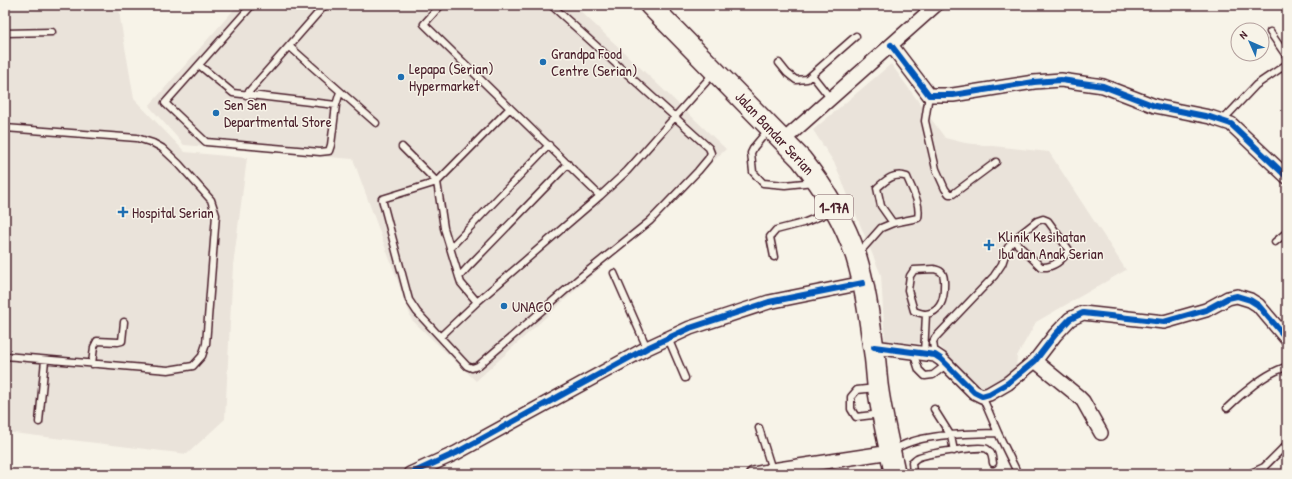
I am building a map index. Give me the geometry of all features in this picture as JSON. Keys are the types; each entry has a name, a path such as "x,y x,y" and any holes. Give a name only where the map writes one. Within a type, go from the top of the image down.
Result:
{"main road":[{"name":"Jalan Bandar Serian","path":"650,5 778,133 801,159 820,182 844,225 856,257 862,283 874,347 878,388 895,474"}],"street":[{"path":"778,133 831,99 936,5"},
{"path":"891,45 929,95 953,95 1034,82 1062,80 1103,86 1156,106 1223,120 1231,124 1287,177"},
{"path":"410,474 456,453 648,348 696,325 769,302 862,283"},
{"path":"874,347 924,354 946,365 974,392 982,396 989,394 1008,383 1035,361 1055,335 1070,319 1083,313 1164,322 1206,310 1228,298 1237,296 1250,300 1258,305 1283,325 1287,339"},
{"path":"1035,361 1083,401 1101,433"},
{"path":"754,474 890,452"}],"lane":[{"path":"252,5 165,103 206,142 320,152 329,151 336,105 340,92"},
{"path":"246,94 325,5"},
{"path":"441,5 424,24 600,196"},
{"path":"510,108 437,182 382,199 410,300 417,312 467,366 472,368 478,366 578,280 650,221 698,171 711,153 709,148 676,117 551,5"},
{"path":"5,33 52,32"},
{"path":"1270,32 1287,57"},
{"path":"779,63 787,73 796,80 807,79 856,36"},
{"path":"289,46 376,123"},
{"path":"1223,120 1256,85 1287,64"},
{"path":"199,65 233,93 336,105"},
{"path":"440,337 477,302 627,171 716,72"},
{"path":"812,76 831,99"},
{"path":"929,95 925,121 936,169 945,189 949,194 953,194 996,162"},
{"path":"5,128 137,138 153,143 162,148 179,164 211,200 216,215 206,344 202,356 193,366 168,370 5,356"},
{"path":"778,133 754,147 750,153 753,172 763,183 785,186 820,182"},
{"path":"450,248 549,145"},
{"path":"402,147 437,182 444,228 459,277 461,282 477,302"},
{"path":"459,277 568,164"},
{"path":"856,257 881,228 893,223 918,218 920,211 917,200 907,176 901,174 887,178 877,188 881,206 893,223"},
{"path":"774,257 770,237 776,230 836,210"},
{"path":"924,354 935,338 994,276 1002,264 1007,249 1013,240 1037,221 1043,219 1048,221 1069,250 1052,266 1041,267 1013,240"},
{"path":"1275,242 1287,232"},
{"path":"934,269 942,274 944,282 944,298 942,303 936,309 926,314 914,311 912,307 908,290 910,276 914,270 934,269"},
{"path":"614,274 648,348"},
{"path":"926,314 924,354 919,370 925,376 933,375 946,365"},
{"path":"92,364 94,347 97,341 122,341 124,322"},
{"path":"668,338 685,378"},
{"path":"39,422 45,360"},
{"path":"1227,408 1251,386 1281,368 1287,367"},
{"path":"878,388 857,390 851,397 851,409 856,417 883,414"},
{"path":"982,396 1018,474"},
{"path":"934,409 951,436 954,451"},
{"path":"759,428 772,470"},
{"path":"890,452 898,446 906,443 930,438 998,433"},
{"path":"1249,474 1264,467 1287,444"},
{"path":"913,474 912,462 917,458 936,453 978,447 986,448 990,451 993,463"},
{"path":"1264,467 1264,474"}],"shaded area":[{"name":"Hospital Serian","path":"5,5 119,5 134,99 185,152 247,158 233,266 225,419 187,454 5,432"},
{"path":"238,5 574,5 726,149 648,224 476,381 412,320 353,159 184,145 149,106"},
{"name":"Klinik Kesihatan Ibu dan Anak Serian","path":"891,64 945,138 965,143 1049,152 1126,270 1036,322 1017,356 1016,368 989,390 975,386 938,344 885,342 881,275 835,164 813,130"}],"cycle path":[{"path":"891,45 929,95 953,95 1034,82 1061,80 1103,86 1155,106 1210,117 1231,124 1287,177"},
{"path":"410,474 456,453 647,348 690,328 769,302 863,283"},
{"path":"874,347 935,355 941,359 974,392 982,396 989,394 1008,383 1035,361 1055,335 1070,319 1083,313 1164,322 1206,310 1228,298 1237,296 1250,300 1258,305 1287,339"}],"place":[{"name":"Grandpa Food Centre (Serian)","path":"543,62"},
{"name":"Lepapa (Serian) Hypermarket","path":"401,77"},
{"name":"Sen Sen Departmental Store","path":"216,113"},
{"name":"Hospital Serian","path":"123,212"},
{"name":"Klinik Kesihatan Ibu dan Anak Serian","path":"989,245"},
{"name":"UNACO","path":"504,306"}]}
